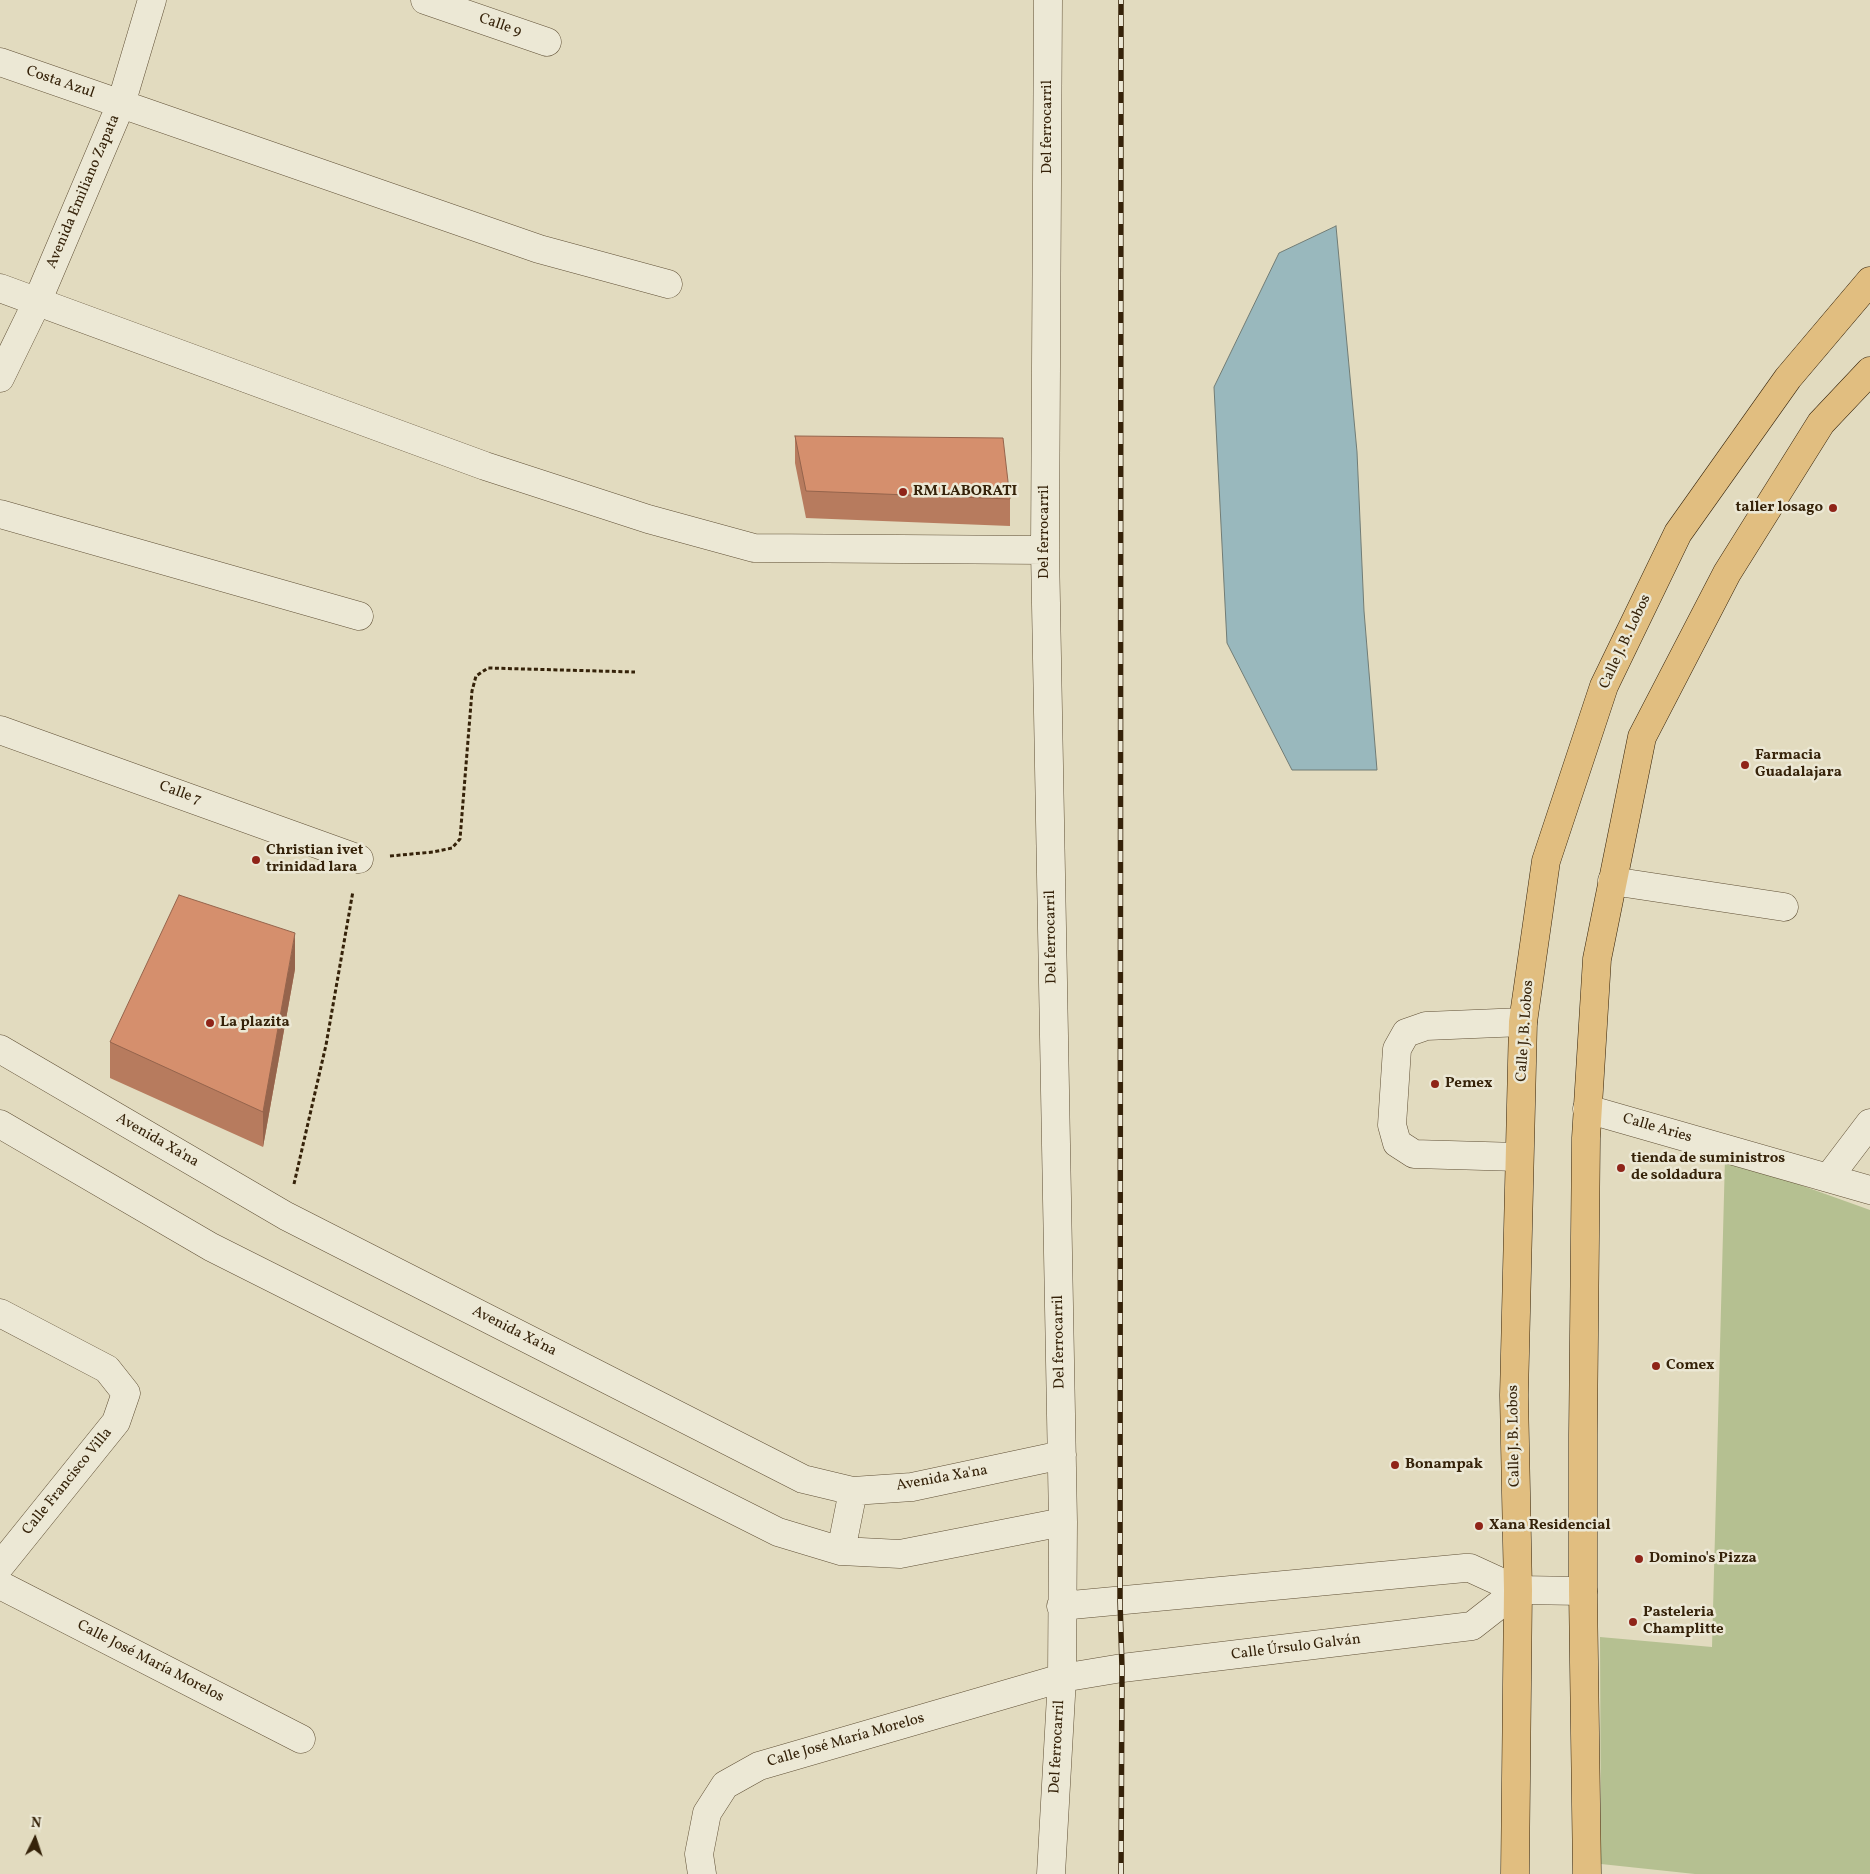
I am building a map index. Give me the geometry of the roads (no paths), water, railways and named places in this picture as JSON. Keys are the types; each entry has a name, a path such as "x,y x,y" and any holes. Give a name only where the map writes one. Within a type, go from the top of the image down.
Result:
{"main road":[{"name":"Calle J. B. Lobos","path":"1515,1874 1518,1590 1514,1395 1523,1022 1546,861 1604,686 1678,533 1788,378 1870,281"},
{"path":"1587,1874 1583,1434 1587,1110 1597,959 1642,737 1727,573 1821,423 1870,371"}],"street":[{"name":"Avenida Emiliano Zapata","path":"0,378 37,302 121,104 152,0"},
{"name":"Calle 9","path":"425,0 547,42"},
{"name":"Del ferrocarril","path":"1048,0 1044,550 1063,1522 1062,1678 1052,1874"},
{"name":"Costa Azul","path":"0,62 539,250 668,284"},
{"path":"0,288 485,466 648,519 754,548 1044,550"},
{"path":"0,514 359,616"},
{"name":"Calle 7","path":"0,730 359,859"},
{"path":"1612,881 1784,907"},
{"path":"1520,1158 1414,1154 1397,1143 1392,1125 1397,1049 1406,1033 1426,1026 1523,1022"},
{"name":"Avenida Xa'na","path":"0,1050 286,1216 803,1478 853,1491 912,1487 1062,1455"},
{"name":"Calle Aries","path":"1587,1110 1870,1190"},
{"path":"0,1124 211,1247 778,1532 841,1551 900,1554 1063,1522"},
{"path":"1829,1177 1870,1124"},
{"name":"Calle Francisco Villa","path":"0,1313 108,1369 126,1393 116,1422 0,1566"},
{"path":"841,1551 853,1491"},
{"path":"1061,1606 1464,1568 1470,1568 1518,1590 1583,1591"},
{"name":"Calle José María Morelos","path":"0,1585 301,1739"},
{"name":"Calle Úrsulo Galván","path":"1062,1678 1132,1667 1462,1628 1472,1626 1518,1590"},
{"name":"Calle José María Morelos","path":"702,1874 699,1854 707,1813 724,1786 759,1766 1062,1678"}],"water":[{"path":"1336,226 1357,452 1364,611 1377,770 1292,770 1227,643 1214,387 1279,253"}],"railway":[{"path":"1121,0 1121,1874"}],"place":[{"name":"RM LABORATI","path":"903,492"},
{"name":"taller losago","path":"1833,508"},
{"name":"Farmacia Guadalajara","path":"1745,765"},
{"name":"Christian ivet trinidad lara","path":"256,860"},
{"name":"La plazita","path":"210,1023"},
{"name":"Pemex","path":"1435,1084"},
{"name":"tienda de suministros de soldadura","path":"1621,1168"},
{"name":"Comex","path":"1656,1366"},
{"name":"Bonampak","path":"1395,1465"},
{"name":"Xana Residencial","path":"1479,1526"},
{"name":"Domino's Pizza","path":"1639,1559"},
{"name":"Pasteleria Champlitte","path":"1633,1622"}]}
